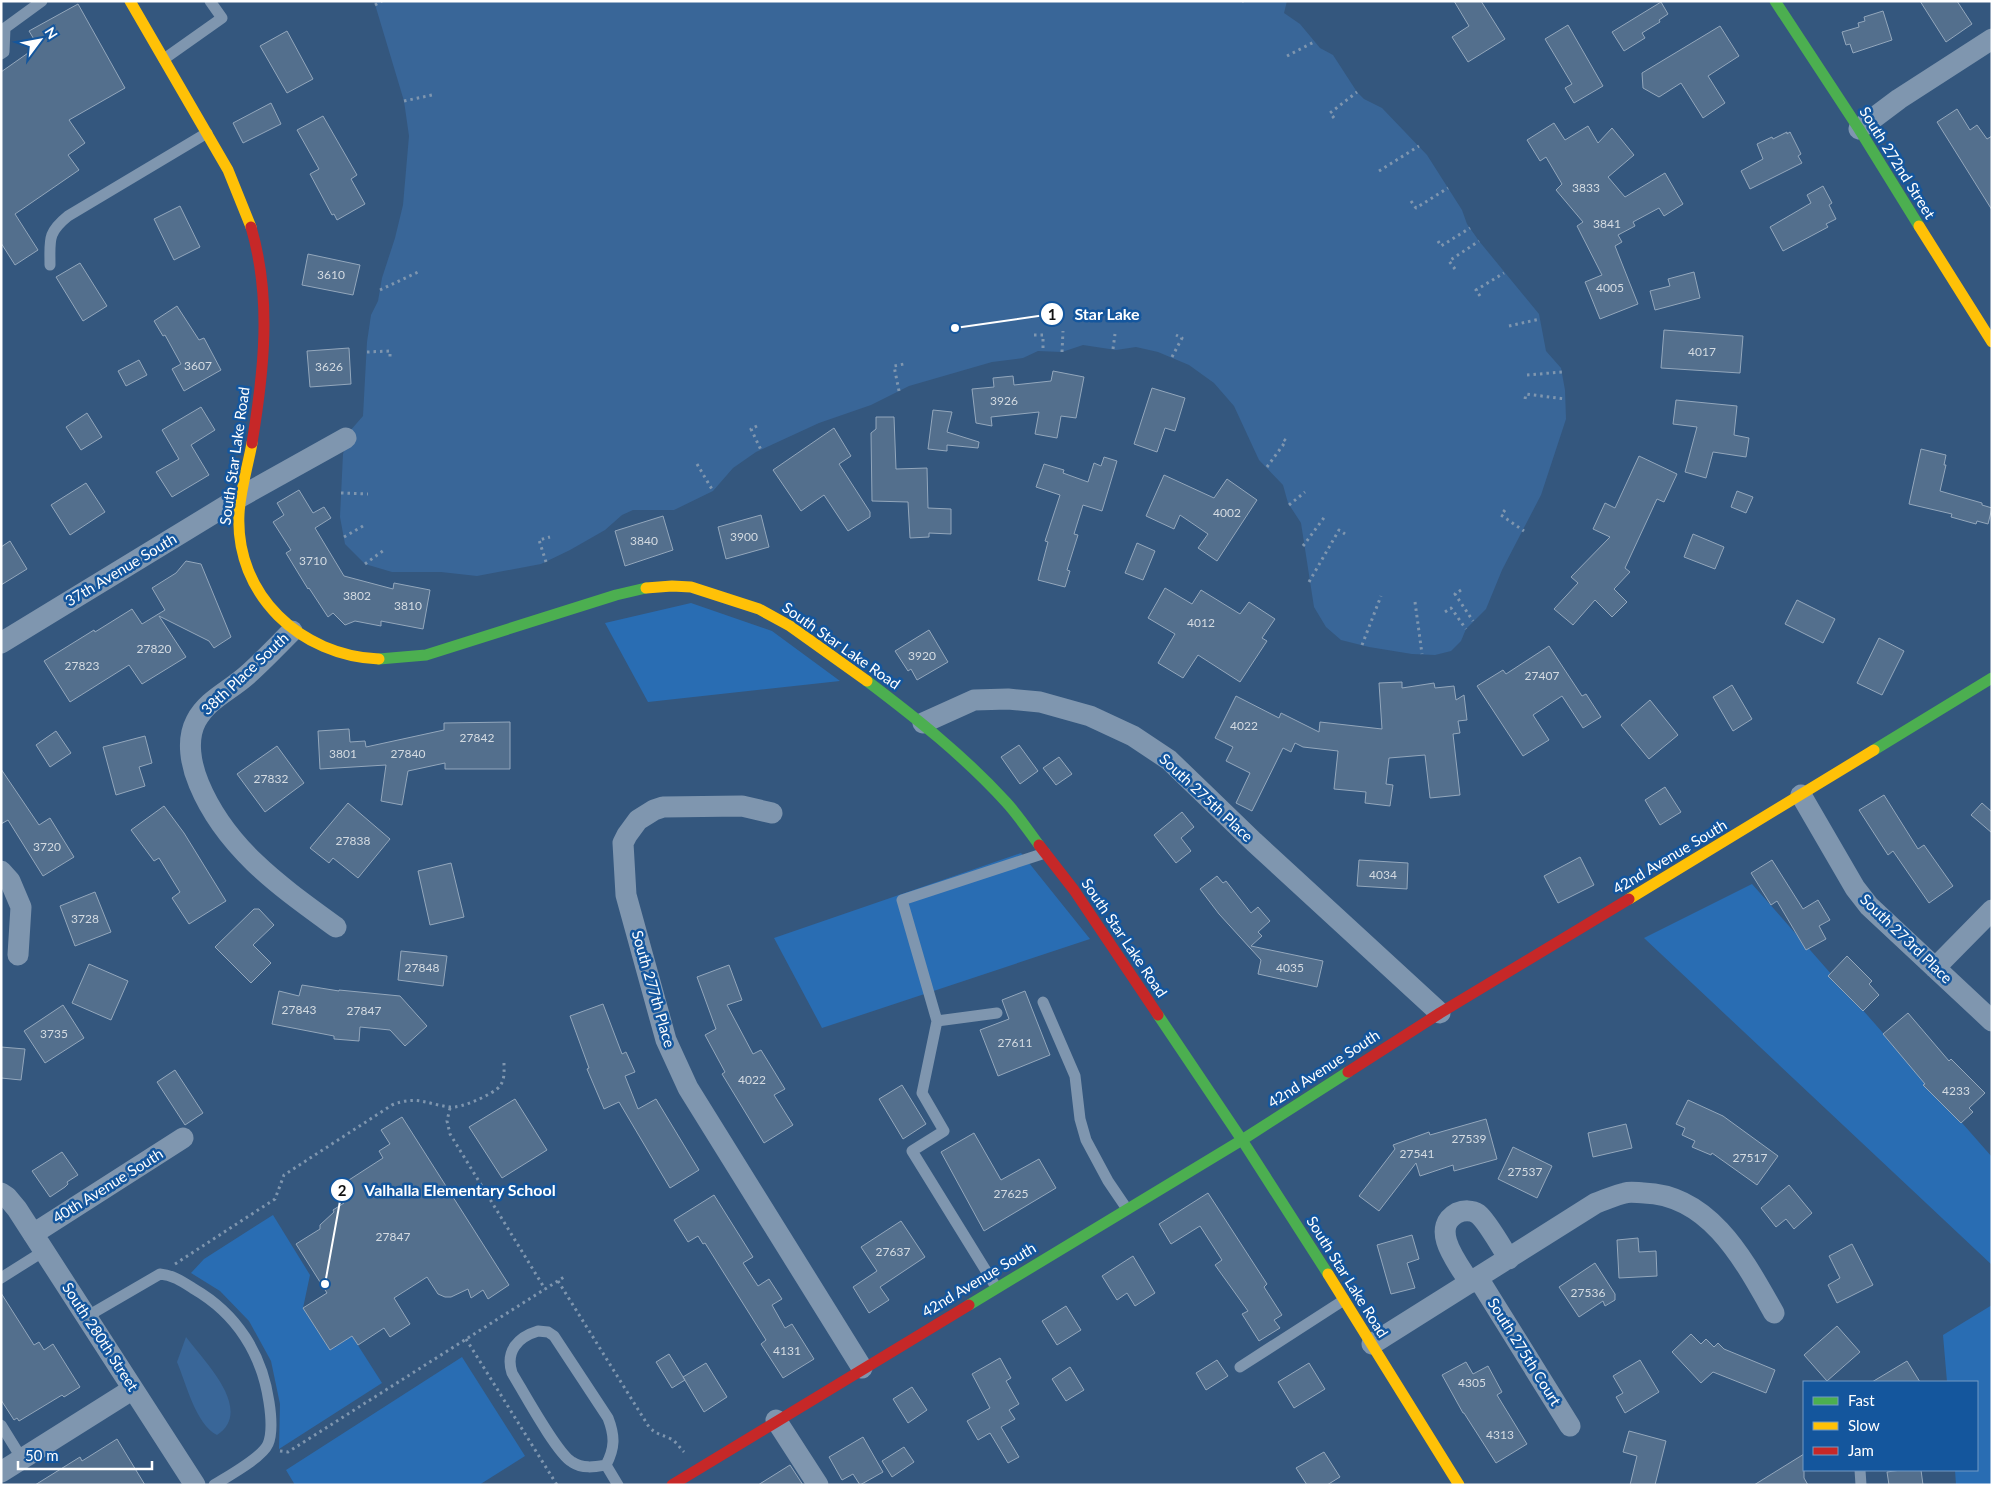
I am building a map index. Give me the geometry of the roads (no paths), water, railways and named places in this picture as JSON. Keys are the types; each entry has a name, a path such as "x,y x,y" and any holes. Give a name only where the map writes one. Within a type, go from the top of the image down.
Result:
{"street":[{"name":"South Star Lake Road","path":"130,1 228,170 250,223 256,246 264,296 263,363 239,514 238,534 246,564 271,609 292,631 314,643 354,657 404,658 426,655 616,595 645,588 691,587 759,609 790,626 825,650 923,723 966,762 1007,803 1074,890 1242,1140 1372,1344 1454,1483"},
{"name":"South 272nd Street","path":"1775,1 1859,129 1992,342"},
{"path":"1859,129 1899,99 1992,39"},
{"name":"37th Avenue South","path":"1,643 242,496 346,438"},
{"name":"38th Place South","path":"292,631 257,667 216,697 206,707 196,721 192,733 192,764 207,800 237,846 282,888 336,927"},
{"name":"42nd Avenue South","path":"672,1485 776,1420 1242,1140 1440,1013 1801,796 1992,678"},
{"name":"South 275th Place","path":"923,723 974,700 1008,699 1040,702 1090,716 1133,736 1169,760 1254,842 1440,1013"},
{"name":"South 273rd Place","path":"1801,796 1855,888 1870,906 1992,1022"},
{"name":"South 277th Place","path":"772,813 742,806 663,807 646,815 632,827 624,843 626,895 666,1040 688,1088 862,1368"},
{"path":"1,871 10,881 21,907 18,955"},
{"path":"1935,968 1992,910"},
{"name":"40th Avenue South","path":"38,1242 183,1138"},
{"path":"1372,1344 1596,1203 1626,1192 1661,1194 1694,1208 1720,1229 1753,1276 1774,1313"},
{"name":"South 280th Street","path":"1,1193 17,1209 195,1485"},
{"name":"South 275th Court","path":"1509,1259 1480,1215 1472,1211 1456,1214 1446,1224 1445,1239 1570,1426"},
{"path":"1,1472 133,1389"},
{"path":"776,1420 818,1485"}],"lane":[{"path":"1,54 4,52 5,28 42,1"},
{"path":"164,59 222,18 210,1"},
{"path":"50,265 50,238 56,226 68,216 207,133"},
{"path":"996,1287 912,1151 944,1131 922,1093 938,1022 902,900 1045,853"},
{"path":"1043,1002 1075,1076 1080,1119 1086,1140 1108,1181 1127,1209"},
{"path":"938,1022 996,1013"},
{"name":"40th Avenue South","path":"1,1278 38,1242"},
{"path":"86,1317 160,1274 177,1278 202,1293 224,1310 236,1323 251,1346 266,1383 271,1414 269,1442 264,1451 214,1485"},
{"path":"1240,1366 1344,1300"},
{"path":"538,1331 548,1332 554,1336 608,1418 612,1429 614,1447 606,1465 578,1466 564,1455 512,1373 509,1364 510,1357 516,1343 522,1337 538,1331"},
{"path":"1,1425 22,1459"},
{"path":"606,1465 618,1485"},
{"path":"1860,1471 1861,1485"}],"place":[{"name":"Star Lake","path":"955,328"},
{"name":"Valhalla Elementary School","path":"325,1284"}]}
